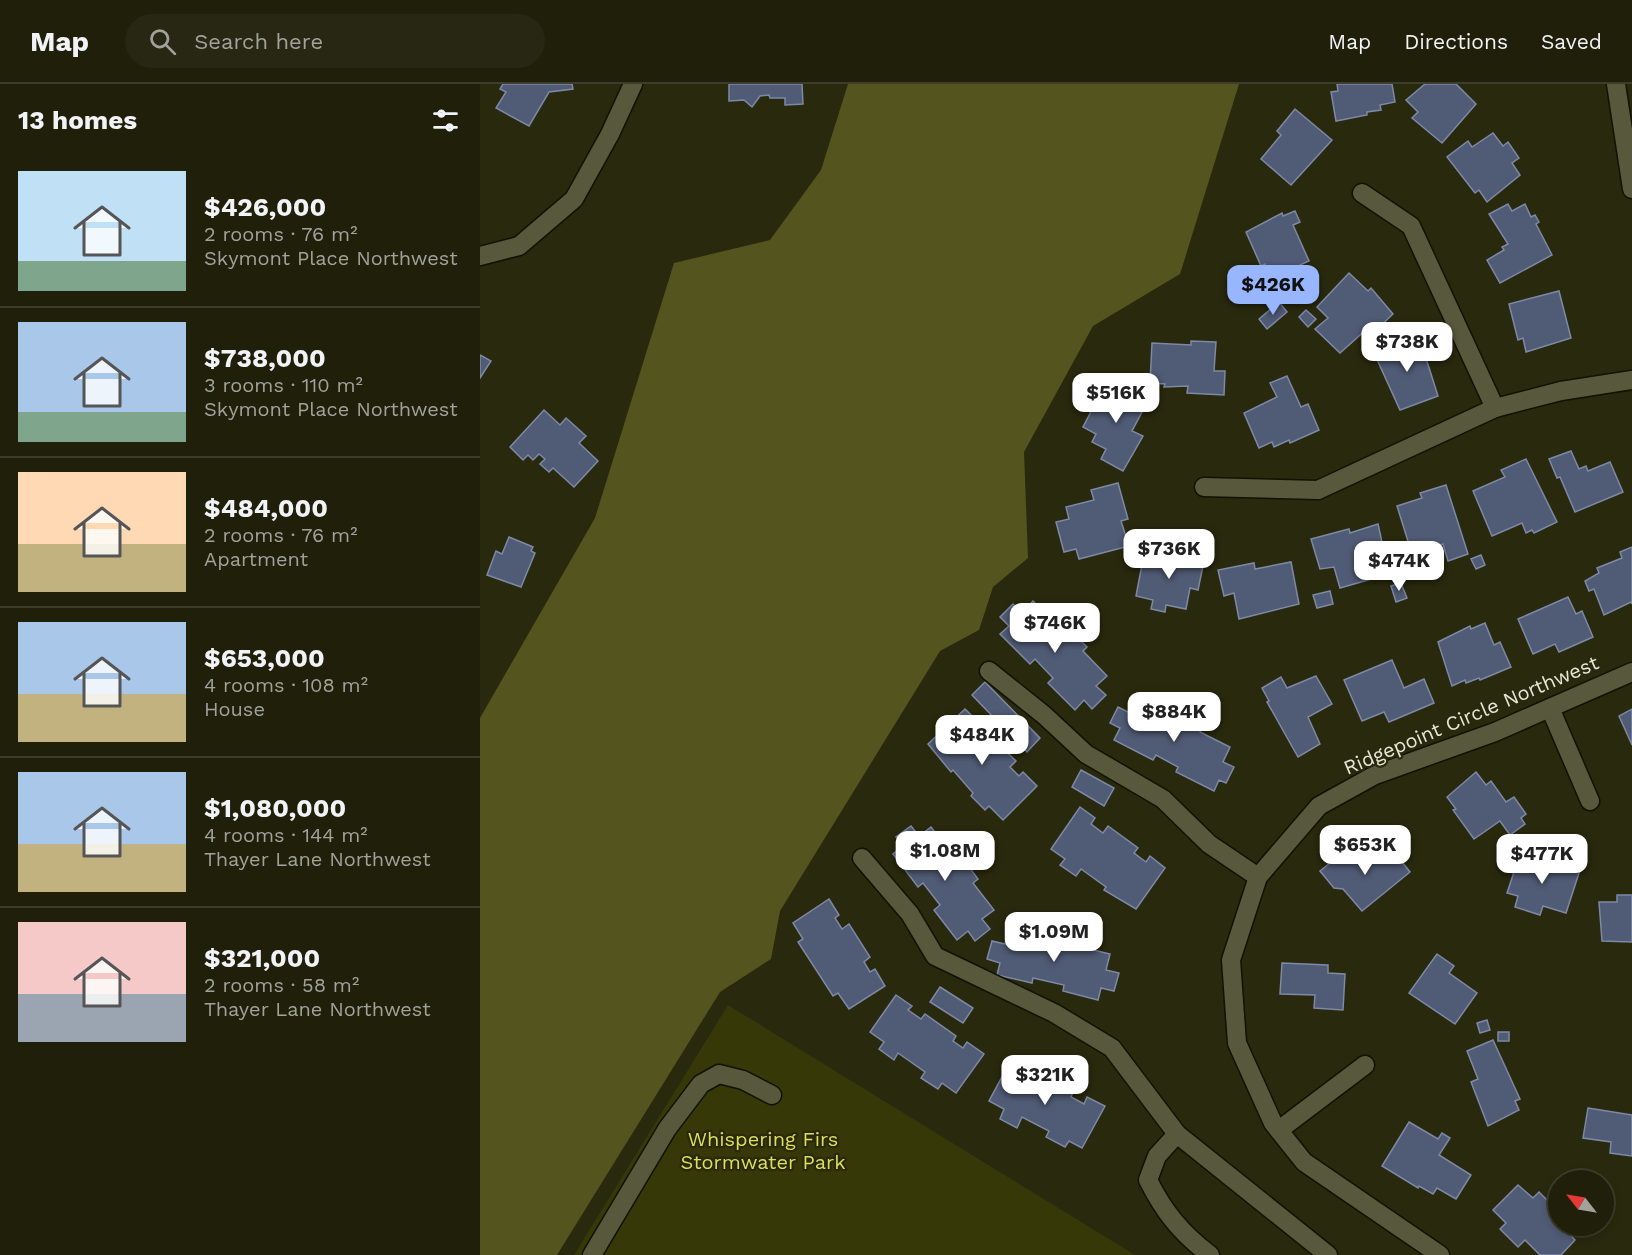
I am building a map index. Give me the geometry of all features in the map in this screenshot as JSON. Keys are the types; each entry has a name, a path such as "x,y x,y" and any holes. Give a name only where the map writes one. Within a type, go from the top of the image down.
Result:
{"street":[{"path":"480,256 519,246 574,199 610,134 633,84"},
{"path":"1616,84 1632,189"},
{"path":"1362,193 1412,225 1495,408"},
{"path":"1203,487 1318,490 1495,408 1561,391 1632,380"},
{"path":"989,671 1044,715 1086,754 1163,799 1209,844 1258,877"},
{"name":"Ridgepoint Circle Northwest","path":"1440,1255 1304,1162 1279,1130 1236,1043 1231,960 1258,877 1319,806 1375,775 1496,732 1632,672"},
{"path":"1550,708 1590,801"},
{"path":"862,858 910,914 935,956 1054,1013 1112,1048 1177,1134 1329,1255"},
{"path":"1279,1130 1365,1065"},
{"path":"592,1255 667,1129 701,1084 719,1074 743,1080 772,1095"},
{"path":"1177,1134 1158,1156 1148,1180 1163,1210 1192,1241 1210,1255"}],"green space":[{"name":"Whispering Firs Stormwater Park","path":"728,1005 1135,1255 574,1255"}],"shaded area":[{"path":"848,84 1239,84 1180,274 1093,326 1024,452 1028,558 993,587 979,630 940,651 780,911 771,959 720,992 557,1255 480,1255 480,718 595,518 674,263 770,240 821,170"}],"building":[{"path":"503,84 572,84 573,89 549,92 529,126 496,108 506,92 500,89"},
{"path":"729,84 802,84 803,104 785,105 785,98 770,98 769,95 760,96 752,107 744,100 729,101"},
{"path":"1337,84 1392,84 1395,102 1380,105 1381,110 1367,112 1367,115 1336,121 1331,92 1338,91"},
{"path":"1425,84 1456,84 1476,104 1442,143 1412,118 1418,112 1406,100"},
{"path":"1295,109 1332,140 1291,185 1261,159 1281,135 1277,131"},
{"path":"1493,133 1503,146 1508,142 1519,158 1512,163 1520,175 1487,202 1479,190 1475,193 1447,157 1468,141 1472,147"},
{"path":"1508,204 1512,211 1525,204 1531,217 1535,215 1539,222 1536,224 1552,255 1500,283 1487,260 1504,250 1502,247 1508,244 1489,214"},
{"path":"1295,211 1300,222 1293,225 1309,261 1285,272 1284,269 1270,275 1265,264 1261,266 1246,232 1282,213 1283,216"},
{"path":"1349,273 1368,291 1371,288 1393,314 1373,333 1368,328 1340,353 1315,329 1328,318 1317,307"},
{"path":"1559,291 1571,338 1526,352 1523,338 1518,340 1509,304"},
{"path":"1279,302 1287,312 1267,329 1259,319"},
{"path":"1306,310 1316,319 1308,327 1299,317"},
{"path":"1419,336 1438,396 1400,410 1374,353"},
{"path":"1191,341 1216,342 1214,371 1225,371 1224,395 1187,393 1188,386 1164,387 1165,384 1150,383 1152,343 1191,345"},
{"path":"480,355 491,361 480,378"},
{"path":"1287,376 1301,407 1308,404 1319,430 1290,443 1289,440 1274,447 1272,442 1259,448 1244,413 1277,397 1270,383"},
{"path":"1107,381 1143,396 1136,409 1142,412 1132,431 1143,436 1123,471 1101,459 1106,449 1092,442 1096,434 1083,427"},
{"path":"544,410 560,425 566,418 586,436 579,443 598,461 574,487 553,468 549,472 540,464 545,459 539,454 533,460 528,455 523,460 510,447"},
{"path":"1571,451 1579,469 1586,466 1588,471 1610,462 1623,492 1575,512 1560,477 1557,478 1549,459"},
{"path":"1526,459 1557,522 1534,533 1532,530 1526,533 1522,523 1492,536 1473,491 1505,477 1501,470"},
{"path":"1118,483 1128,519 1121,521 1129,546 1079,559 1076,549 1064,552 1056,522 1069,519 1066,507 1094,500 1091,490"},
{"path":"1446,485 1468,554 1448,561 1443,544 1412,554 1397,506 1422,498 1420,493"},
{"path":"1378,524 1389,574 1340,588 1334,567 1320,569 1311,539 1349,529 1350,533"},
{"path":"509,537 533,547 531,551 535,553 521,587 487,575 496,551 502,554"},
{"path":"1632,547 1632,604 1631,602 1604,615 1594,589 1589,591 1585,581 1599,573 1597,568 1622,558 1620,552"},
{"path":"1157,550 1204,561 1198,590 1190,588 1186,609 1166,605 1165,612 1151,609 1153,600 1136,596 1144,554 1155,557"},
{"path":"1481,555 1485,565 1476,569 1471,559"},
{"path":"1291,562 1299,604 1239,619 1234,593 1224,596 1218,570 1254,563 1255,569"},
{"path":"1401,583 1407,598 1396,602 1391,586"},
{"path":"1330,591 1333,604 1317,608 1313,595"},
{"path":"1568,597 1576,614 1582,611 1593,637 1559,652 1555,644 1533,654 1518,619"},
{"path":"1033,601 1057,626 1062,622 1087,647 1083,651 1107,676 1096,686 1106,695 1092,709 1084,700 1075,710 1048,683 1053,678 1035,659 1030,664 1000,634 1009,626 1000,617 1013,604 1022,613"},
{"path":"1485,623 1494,645 1500,642 1511,667 1480,680 1479,678 1466,683 1465,680 1452,686 1438,642 1470,626 1471,629"},
{"path":"1392,660 1404,688 1424,679 1434,703 1389,722 1384,712 1362,721 1344,680"},
{"path":"1316,676 1332,704 1308,717 1320,744 1298,757 1267,702 1269,701 1262,688 1281,677 1287,688"},
{"path":"985,682 1040,738 1027,752 972,695"},
{"path":"1137,699 1168,714 1170,710 1202,726 1200,732 1230,747 1223,762 1234,767 1226,783 1219,780 1214,791 1176,772 1178,767 1156,755 1153,760 1114,740 1120,728 1110,723 1118,707 1130,713"},
{"path":"965,709 981,725 975,730 983,738 987,733 1016,761 1010,767 1019,776 1023,772 1037,786 1003,820 989,806 985,810 971,796 973,793 953,770 951,772 928,744"},
{"path":"1632,709 1632,745 1619,716"},
{"path":"1081,770 1114,788 1104,806 1072,787"},
{"path":"1476,772 1486,785 1491,781 1506,802 1514,797 1526,814 1521,818 1525,824 1510,835 1500,821 1474,839 1453,810 1456,809 1447,797"},
{"path":"1080,807 1095,818 1091,824 1103,833 1108,826 1138,848 1134,853 1146,862 1150,856 1165,868 1136,909 1104,890 1106,887 1081,869 1076,876 1060,865 1065,859 1051,849"},
{"path":"911,826 919,836 931,827 951,853 956,849 978,879 973,883 994,910 982,919 990,929 975,941 968,931 957,940 934,910 940,905 923,883 918,887 893,854 903,846 896,837"},
{"path":"1351,846 1368,867 1391,848 1410,872 1362,911 1343,889 1334,888 1320,871"},
{"path":"1520,854 1580,870 1566,913 1543,906 1540,915 1515,907 1518,896 1507,893"},
{"path":"1617,895 1632,895 1632,942 1602,941 1599,902 1617,902"},
{"path":"829,899 839,915 835,918 842,929 849,924 870,957 864,962 870,972 875,969 885,986 849,1009 838,993 833,996 798,942 803,939 793,923"},
{"path":"1008,930 1041,938 1043,932 1078,941 1077,946 1110,954 1106,970 1119,973 1114,991 1101,988 1098,1000 1063,991 1064,985 1033,978 1032,983 997,975 1000,963 987,959 992,941 1005,944"},
{"path":"1437,954 1454,966 1449,973 1477,993 1455,1024 1409,993"},
{"path":"1282,963 1328,965 1328,973 1345,974 1343,1010 1314,1008 1315,995 1280,994"},
{"path":"940,987 973,1008 963,1023 930,1002"},
{"path":"896,995 912,1006 908,1010 921,1019 925,1014 956,1036 953,1041 963,1048 967,1042 984,1054 956,1093 942,1083 938,1089 921,1078 925,1072 898,1053 894,1060 879,1049 884,1042 870,1032"},
{"path":"1487,1020 1490,1030 1480,1033 1477,1023"},
{"path":"1498,1032 1509,1032 1509,1041 1498,1041"},
{"path":"1493,1040 1520,1099 1515,1101 1519,1110 1488,1126 1471,1082 1478,1079 1467,1051"},
{"path":"1011,1060 1028,1069 1025,1074 1038,1082 1041,1075 1073,1092 1071,1097 1084,1104 1087,1097 1105,1106 1082,1148 1069,1141 1065,1147 1046,1137 1049,1131 1022,1117 1017,1128 1000,1119 1004,1109 989,1101"},
{"path":"1588,1108 1632,1115 1632,1156 1610,1153 1611,1142 1583,1138"},
{"path":"1409,1122 1438,1139 1442,1133 1450,1138 1439,1155 1471,1175 1456,1199 1437,1188 1433,1194 1419,1186 1418,1188 1382,1166"},
{"path":"1518,1185 1533,1198 1539,1192 1548,1201 1548,1236 1571,1236 1575,1240 1561,1255 1540,1255 1525,1240 1518,1247 1500,1229 1506,1223 1493,1210"}]}
